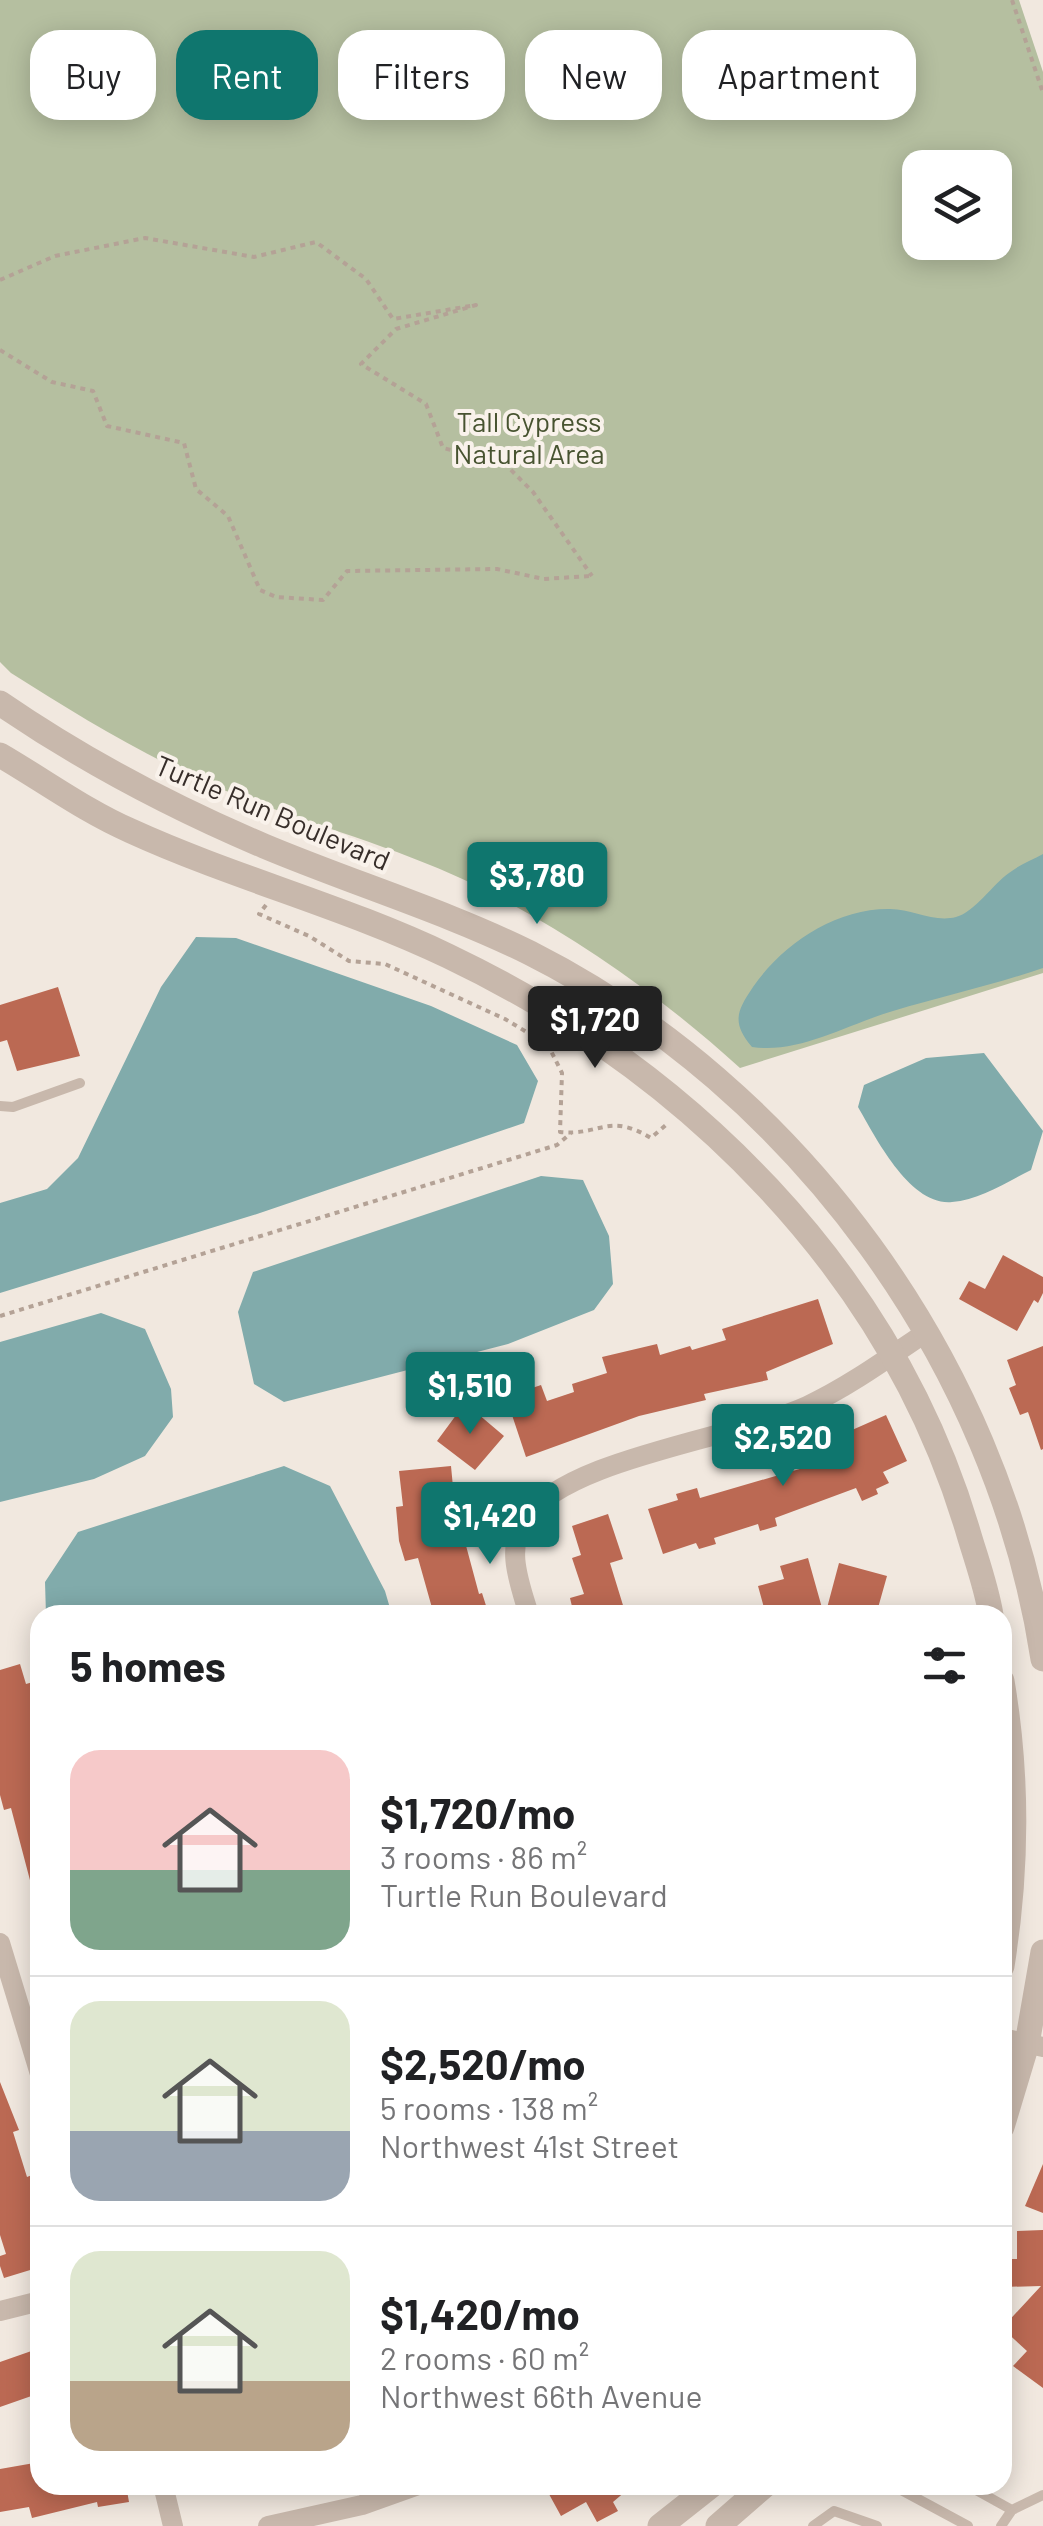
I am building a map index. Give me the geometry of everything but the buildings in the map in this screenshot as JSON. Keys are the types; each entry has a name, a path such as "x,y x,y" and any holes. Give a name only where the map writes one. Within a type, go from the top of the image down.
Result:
{"street":[{"name":"Turtle Run Boulevard","path":"0,702 154,798 266,847 474,928 606,994 727,1087 801,1160 870,1243 925,1333 968,1416 1003,1502 1026,1573 1043,1659"},
{"path":"0,754 128,830 444,954 540,1003 623,1056 698,1117 793,1214 852,1292 928,1423 956,1493 988,1605"},
{"path":"526,1605 515,1568 516,1543 524,1520 548,1494 587,1474 752,1426 808,1405 925,1333"},
{"path":"1012,1789 1012,1874"},
{"path":"0,1943 30,2041"},
{"path":"1012,2088 1043,1952"},
{"path":"0,2311 30,2303"},
{"path":"165,2495 173,2526"},
{"path":"268,2526 362,2506 391,2495"},
{"path":"660,2526 699,2495"},
{"path":"718,2526 754,2495"}],"lane":[{"path":"0,1106 13,1106 80,1083"},
{"path":"911,2495 968,2526"},
{"path":"986,2495 1012,2510"},
{"path":"1001,2526 1012,2510 1043,2496"},
{"path":"813,2526 834,2510 877,2526"}],"path":[{"path":"1012,0 1043,92"},
{"path":"0,280 55,256 144,238 254,257 316,242 366,279 393,320 476,305 396,328 361,364 426,404 443,448 504,463 534,492 592,576 544,580 497,569 348,571 324,600 276,597 260,590 228,516 196,488 184,444 107,426 93,391 52,382 0,350"},
{"path":"267,904 258,914 309,936 349,961 384,964 505,1019 548,1045 562,1073 560,1132 582,1134 608,1123 633,1127 651,1138 675,1118"},
{"path":"0,1316 557,1144 570,1133"}],"green space":[{"name":"Tall Cypress Natural Area","path":"0,0 1019,0 1043,72 1043,973 740,1068 616,969 479,887 410,857 196,778 11,673 0,662"}],"water":[{"path":"1043,854 1043,968 788,1046 752,1047 741,1031 740,1011 747,996 779,957 811,932 848,915 868,911 897,909 939,918 956,917 970,910 1013,870"},
{"path":"196,937 236,938 431,1006 517,1045 538,1081 524,1123 257,1214 0,1293 0,1203 47,1189 78,1158 161,987"},
{"path":"984,1053 1043,1131 1031,1170 972,1198 937,1200 909,1182 885,1152 858,1107 864,1085 926,1058"},
{"path":"541,1176 583,1180 609,1236 613,1284 594,1310 508,1344 284,1402 254,1384 238,1312 253,1272"},
{"path":"101,1313 145,1329 171,1389 173,1417 145,1456 94,1479 0,1502 0,1342"},
{"path":"284,1466 330,1486 389,1605 46,1605 45,1582 78,1532"}]}
